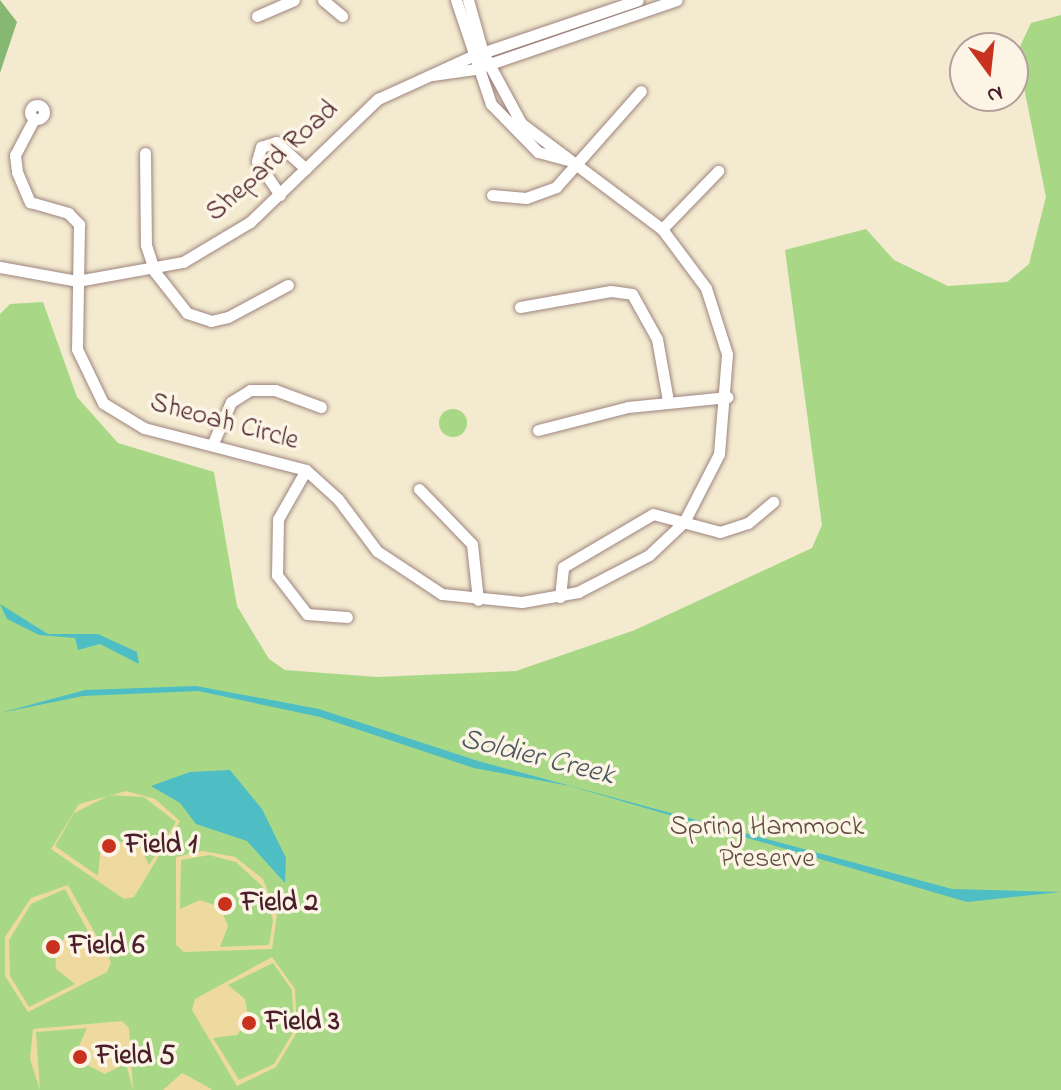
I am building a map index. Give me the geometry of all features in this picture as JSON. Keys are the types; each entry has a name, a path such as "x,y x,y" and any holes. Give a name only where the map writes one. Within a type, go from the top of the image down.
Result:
{"street":[{"path":"257,16 294,0"},
{"path":"323,0 342,16"},
{"name":"Sheoah Circle","path":"456,0 475,69 511,131 538,152 579,164"},
{"name":"Sheoah Circle","path":"34,119 15,155 17,172 30,202 79,224 77,349 103,403 144,428 213,443 306,470 399,571 442,594 478,600 560,597 601,584 684,522 719,454 728,397 714,306 662,229 521,123 486,59 468,0"},
{"name":"Shepard Road","path":"431,75 475,69 486,59 638,0"},
{"name":"Shepard Road","path":"0,267 77,281 155,272 228,239 280,195 378,99 470,57 486,59 677,0"},
{"path":"492,195 541,194 579,164 641,91"},
{"path":"280,195 261,170 261,147 276,142 306,169"},
{"path":"145,153 145,233 155,272 187,313 211,321 288,285"},
{"path":"662,229 718,171"},
{"path":"520,307 611,291 632,294 657,339 668,401"},
{"path":"213,443 231,402 250,390 275,390 321,407"},
{"path":"538,430 668,401 728,397"},
{"path":"306,470 278,519 277,575 307,614 347,617"},
{"path":"419,489 472,544 478,600"},
{"path":"560,597 563,567 613,533 659,513 720,532 748,523 773,502"}],"green space":[{"path":"0,0 17,22 0,73"},
{"name":"Spring Hammock Preserve","path":"1061,15 1061,1090 0,1090 0,314 10,304 43,302 77,397 118,443 214,472 237,606 269,659 285,670 377,677 516,671 635,630 812,548 822,525 785,250 866,229 894,260 948,286 1007,282 1029,264 1046,197 1029,112 1027,32 1031,23"},
{"path":"453,409 463,413 467,423 463,433 453,437 443,433 439,423 443,413"}],"sand":[{"path":"126,791 155,799 180,821 134,897 124,899 51,849 79,804 108,796 74,813 55,846 98,876 100,854 117,841 140,847 149,865 176,822 144,797 111,795"},
{"path":"203,851 235,857 263,879 277,915 272,949 184,952 176,945 176,857","holes":["209,855 236,862 262,886 273,920 269,945 220,947 228,926 220,907 200,900 180,909 181,860"]},
{"path":"68,885 111,962 107,972 28,1012 5,976 5,937 31,898","holes":["65,889 90,935 70,933 55,948 56,969 75,984 29,1007 10,976 9,940 31,904"]},
{"path":"272,957 295,989 297,1032 276,1067 237,1086 192,1010 195,999","holes":["273,963 292,990 294,1031 274,1064 239,1080 213,1038 237,1035 249,1021 245,999 228,985"]},
{"path":"122,1021 129,1028 133,1090 126,1063 105,1074 83,1063 79,1046 87,1028 36,1032 40,1090 30,1059 33,1029"},
{"path":"182,1073 208,1087 212,1090 163,1090"}],"water":[{"path":"0,604 48,634 98,634 137,652 139,664 100,644 78,650 75,638 39,635 7,619"},
{"path":"196,686 319,709 478,761 952,889 1061,892 967,902 570,786 474,768 320,717 198,691 83,696 0,713 85,690"},
{"path":"230,770 262,809 286,858 285,883 247,841 196,824 180,803 151,786 190,772"}],"waterway":[{"name":"Soldier Creek","path":"407,742 423,747"}],"place":[{"name":"Field 1","path":"109,846"},
{"name":"Field 2","path":"225,904"},
{"name":"Field 6","path":"53,947"},
{"name":"Field 3","path":"249,1023"},
{"name":"Field 5","path":"80,1057"}]}
